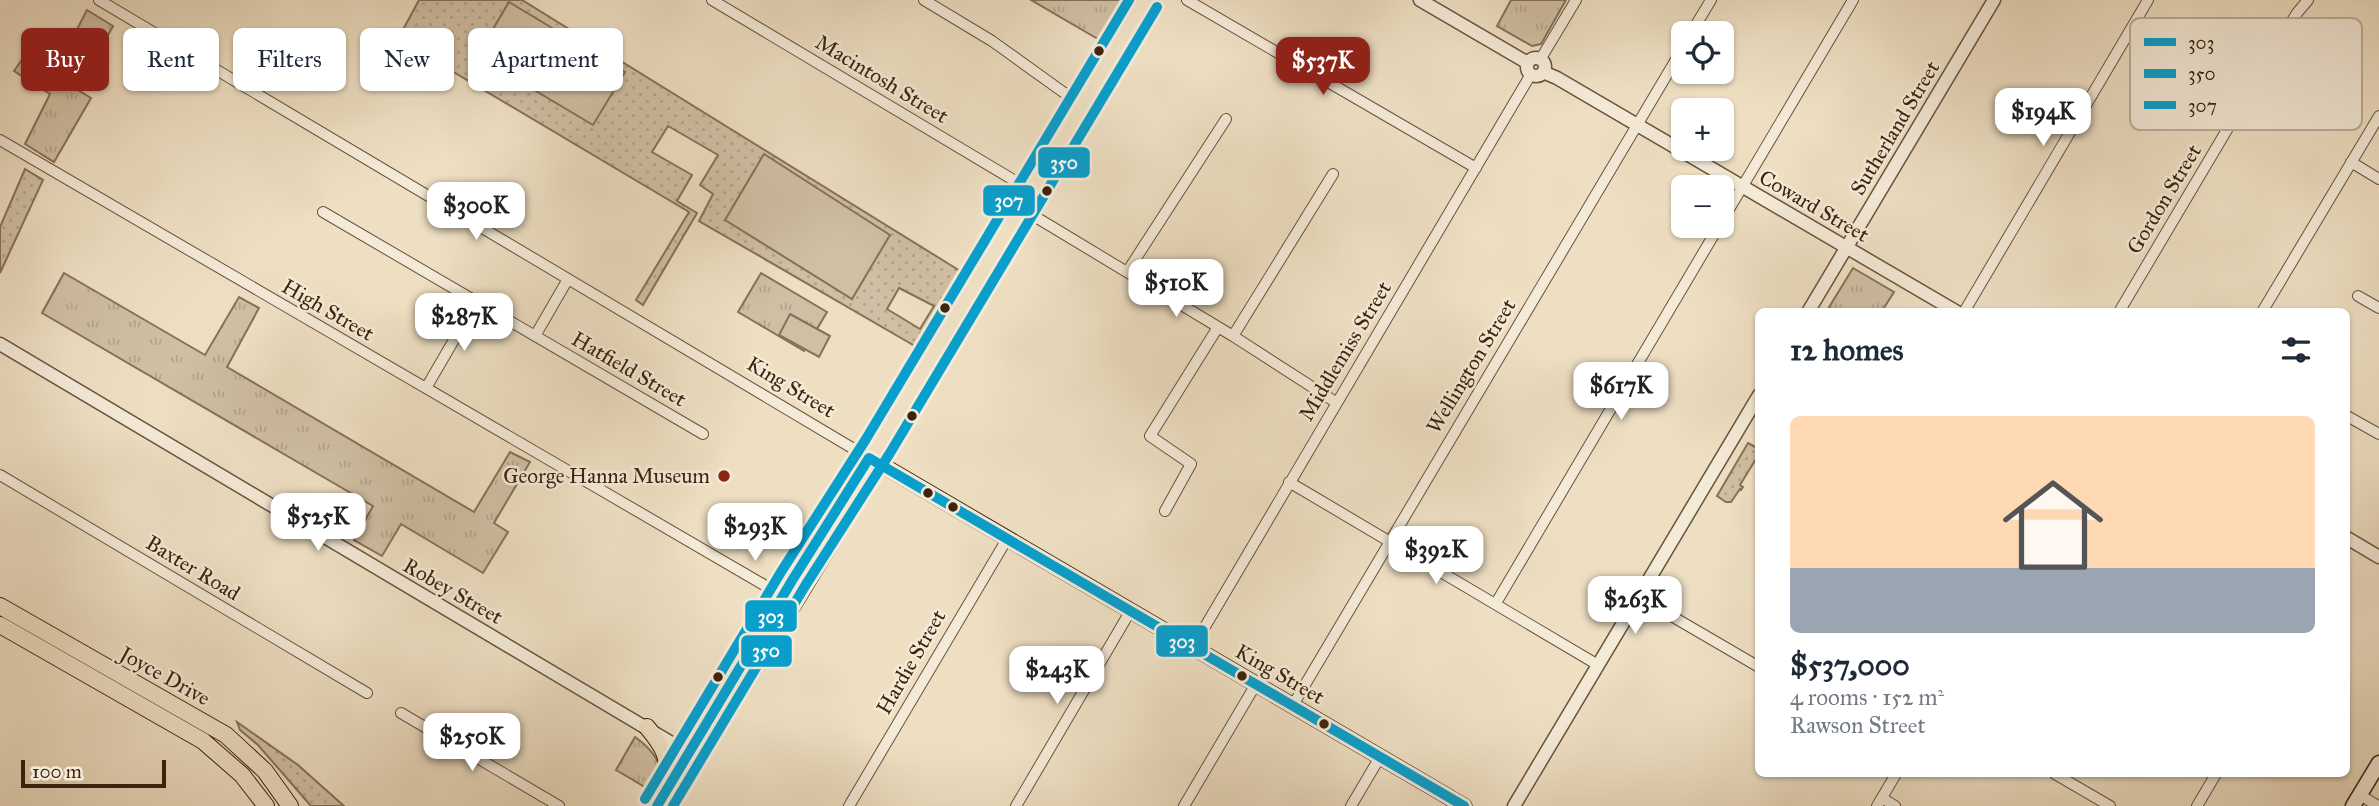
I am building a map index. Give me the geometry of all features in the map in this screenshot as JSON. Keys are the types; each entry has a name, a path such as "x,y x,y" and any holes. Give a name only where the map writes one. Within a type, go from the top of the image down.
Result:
{"main road":[{"path":"670,806 693,756 783,596 874,461 1145,0"},
{"path":"657,806 693,756 1029,213 1156,0"},
{"name":"King Street","path":"874,461 1464,806"},
{"name":"Joyce Drive","path":"0,606 212,726 254,758 290,806"},
{"name":"Joyce Drive","path":"0,625 203,741 242,775 266,806"},
{"path":"647,727 665,751 668,765 657,806"},
{"path":"2357,801 2379,763"}],"street":[{"name":"King Street","path":"99,0 874,461"},
{"name":"Macintosh Street","path":"712,0 1032,191"},
{"path":"924,0 992,41 1084,104"},
{"path":"1187,0 1476,168"},
{"name":"Coward Street","path":"1420,0 1950,308"},
{"name":"Middlemiss Street","path":"1193,647 1576,0"},
{"path":"1698,21 1711,0"},
{"path":"1734,201 1853,0"},
{"name":"Sutherland Street","path":"1810,308 1994,0"},
{"path":"2137,18 2148,0"},
{"name":"Gordon Street","path":"2294,18 2308,0"},
{"path":"1966,308 2130,31"},
{"name":"Wellington Street","path":"1293,705 1671,68"},
{"path":"2264,308 2379,116"},
{"path":"1128,272 1226,120"},
{"name":"Gordon Street","path":"2121,308 2227,130"},
{"name":"High Street","path":"0,140 783,596"},
{"path":"2351,162 2379,179"},
{"path":"1233,336 1333,174"},
{"name":"Hatfield Street","path":"323,212 703,434"},
{"path":"1029,213 1233,336 1337,403"},
{"path":"1496,603 1712,238"},
{"path":"535,336 568,279"},
{"path":"2358,296 2379,308"},
{"path":"426,388 476,302"},
{"path":"1165,511 1191,464 1150,436 1218,327"},
{"name":"Robey Street","path":"2,347 693,756"},
{"path":"1514,806 1755,403"},
{"path":"2350,418 2379,434"},
{"name":"Baxter Road","path":"0,475 367,693"},
{"path":"1289,482 1598,665"},
{"path":"741,509 811,551"},
{"name":"Hardie Street","path":"849,806 1007,539"},
{"path":"2350,543 2379,557"},
{"path":"1639,597 1755,665"},
{"path":"1016,806 1131,610"},
{"path":"1184,806 1256,684"},
{"path":"401,713 559,806"},
{"path":"1351,806 1380,757"},
{"path":"1894,777 1879,802 1895,806"},
{"path":"2063,777 2110,806"},
{"path":"2197,806 2214,777"},
{"path":"2357,801 2378,806"}],"green space":[{"path":"419,0 522,0 567,28 468,28 468,81 454,72 454,28 404,28"},
{"path":"1031,0 1128,0 1103,42"},
{"path":"1511,0 1566,0 1541,44 1532,46 1497,26"},
{"path":"509,2 552,28 494,28"},
{"path":"87,10 113,26 109,33 109,28 78,28"},
{"path":"21,61 21,75 14,71"},
{"path":"623,62 964,274 920,349 699,221 713,194 700,185 718,155 668,126 652,152 692,175 677,201 697,213 643,305 636,300 689,212 485,91 623,91","holes":["899,288 934,306 920,329 887,309"]},
{"path":"45,91 80,91 91,98 54,162 25,144 50,94"},
{"path":"536,91 614,91 593,125"},
{"path":"764,154 890,235 852,299 725,220"},
{"path":"25,169 43,180 0,273 0,227"},
{"path":"1853,268 1894,292 1884,308 1829,308"},
{"path":"64,273 205,355 239,297 259,308 227,367 474,512 510,452 530,462 494,523 508,532 483,573 401,524 382,556 354,540 373,506 42,313"},
{"path":"761,273 827,312 804,351 738,312"},
{"path":"790,314 830,336 819,357 779,335"},
{"path":"1748,443 1755,447 1755,461 1740,485 1743,487 1741,490 1731,502 1717,496"},
{"path":"237,722 298,765 344,806 311,806 258,745 240,730"},
{"path":"635,737 648,748 659,764 659,775 650,790 616,770"}],"transit line":[{"name":"307","path":"645,799 781,572 866,439 1129,0"},
{"name":"350","path":"673,806 805,586 890,453 1157,7"},
{"name":"303","path":"657,806 869,458 1464,806"}],"place":[{"name":"George Hanna Museum","path":"724,476"}]}
